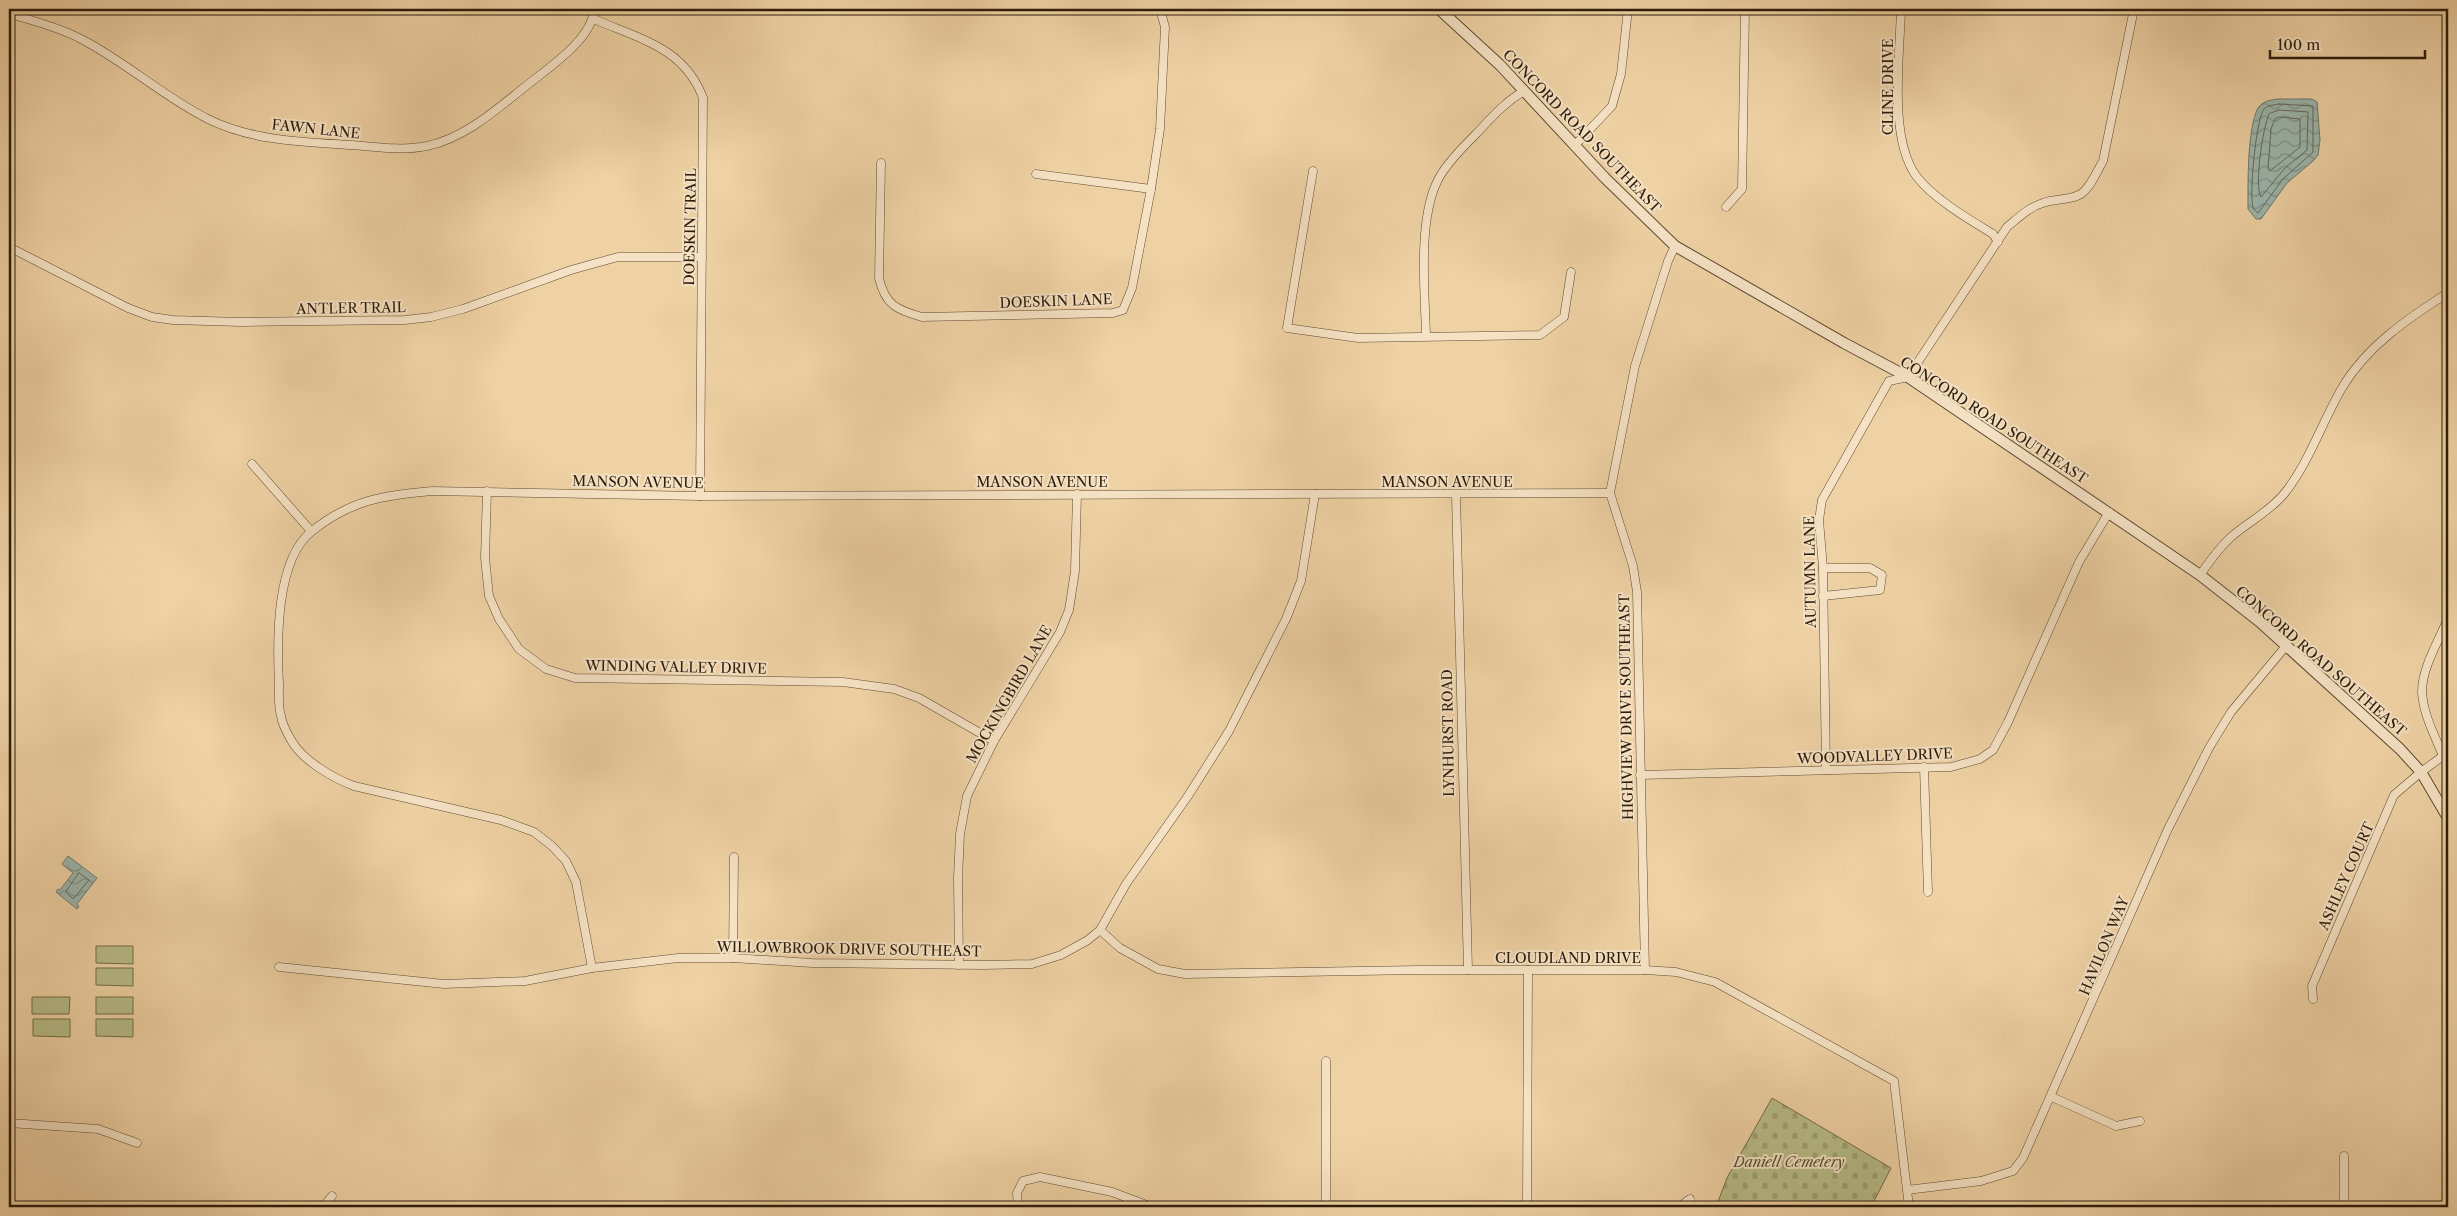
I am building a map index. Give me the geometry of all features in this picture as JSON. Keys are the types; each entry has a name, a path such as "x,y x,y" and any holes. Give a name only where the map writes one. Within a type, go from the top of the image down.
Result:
{"street":[{"path":"594,9 594,19"},
{"name":"DOESKIN LANE","path":"881,163 879,278 883,295 906,313 922,317 1103,313 1123,310 1132,288 1151,189 1160,129 1165,27 1160,9"},
{"name":"CONCORD ROAD SOUTHEAST","path":"1439,9 1500,65 1574,146 1675,246 1908,377 2200,575 2260,622 2382,732 2420,772 2448,818"},
{"path":"1574,146 1612,106 1621,74 1628,9"},
{"path":"1726,207 1742,189 1745,9"},
{"name":"CLINE DRIVE","path":"1901,9 1899,118 1902,145 1917,177 1942,199 1993,234 1998,242"},
{"path":"1908,377 2007,227 2026,211 2042,203 2071,198 2083,193 2096,174 2103,161 2134,9"},
{"path":"9,25 12,12"},
{"name":"FAWN LANE","path":"12,12 82,40 184,105 231,130 277,138 401,149 428,146 453,136 488,117 570,50 589,28 594,19"},
{"name":"DOESKIN TRAIL","path":"594,19 675,56 698,83 703,98 700,496"},
{"path":"1426,336 1424,275 1426,222 1436,184 1461,149 1508,100 1524,91"},
{"path":"1312,171 1287,328 1358,338 1540,335 1564,317 1571,272"},
{"path":"1036,174 1151,189"},
{"name":"HIGHVIEW DRIVE SOUTHEAST","path":"1645,970 1637,592 1633,566 1610,493 1634,366 1668,261 1675,246"},
{"name":"ANTLER TRAIL","path":"9,247 128,308 152,317 173,320 241,322 405,320 431,317 463,309 571,270 618,258 702,257"},
{"path":"2200,575 2231,537 2270,509 2284,493 2300,469 2343,386 2364,359 2387,336 2448,293"},
{"name":"AUTUMN LANE","path":"1826,770 1823,596 1819,520 1822,500 1889,381 1908,377"},
{"path":"252,464 311,532"},
{"name":"MANSON AVENUE","path":"592,968 576,882 566,861 552,846 534,832 501,820 354,786 331,777 292,742 281,716 278,620 289,568 299,547 311,532 359,503 390,494 487,491 700,496 1610,493"},
{"name":"WINDING VALLEY DRIVE","path":"487,491 486,558 489,596 499,619 519,649 546,669 575,678 843,682 876,686 919,698 994,741"},
{"name":"MOCKINGBIRD LANE","path":"959,965 958,878 962,815 967,796 994,741 1060,632 1068,610 1075,571 1077,494"},
{"name":"WILLOWBROOK DRIVE SOUTHEAST","path":"279,967 444,984 525,981 592,968 678,958 734,958 812,963 959,965 1039,962 1075,948 1100,930 1126,884 1188,796 1229,731 1286,619 1301,581 1315,494"},
{"name":"LYNHURST ROAD","path":"1456,495 1468,970"},
{"name":"WOODVALLEY DRIVE","path":"1640,776 1951,768 1980,760 1993,750 2008,722 2079,562 2109,512"},
{"path":"1822,568 1870,568 1882,575 1880,590 1823,596"},
{"path":"2446,755 2425,708 2422,693 2427,670 2448,618"},
{"name":"HAVILON WAY","path":"1907,1190 1981,1181 2013,1171 2024,1158 2168,830 2209,748 2231,712 2286,646"},
{"name":"ASHLEY COURT","path":"2313,999 2312,986 2394,795 2420,772 2446,755"},
{"path":"1924,768 1928,892"},
{"path":"734,856 734,958"},
{"name":"CLOUDLAND DRIVE","path":"1100,930 1120,948 1158,969 1184,974 1468,970 1645,970 1676,972 1715,982 1894,1081 1909,1207"},
{"path":"1527,1207 1528,970"},
{"path":"1326,1061 1326,1207"},
{"path":"2052,1097 2116,1126 2140,1121"},
{"path":"9,1123 98,1129 137,1144"},
{"path":"2344,1156 2344,1207"},
{"path":"1018,1207 1017,1192 1023,1181 1040,1177 1112,1192 1152,1207"},
{"path":"323,1207 332,1196"},
{"path":"1679,1207 1690,1199"}],"green space":[{"path":"96,946 133,946 133,964 96,963"},
{"path":"96,968 133,968 133,986 96,985"},
{"path":"32,997 70,997 69,1014 32,1014"},
{"path":"96,997 133,997 133,1014 96,1014"},
{"path":"33,1019 70,1019 70,1037 33,1036"},
{"path":"96,1019 133,1019 133,1037 96,1036"},
{"name":"Daniell Cemetery","path":"1772,1098 1891,1168 1871,1207 1716,1207 1727,1178"}],"water":[{"path":"2278,99 2312,99 2317,102 2320,140 2318,155 2287,183 2261,219 2256,219 2248,209 2249,157 2254,117 2262,104"},
{"path":"68,856 97,878 77,904 79,906 77,909 56,892 58,889 60,890 73,873 62,864"}],"waterway":[{"path":"2440,9 2448,21"}]}
